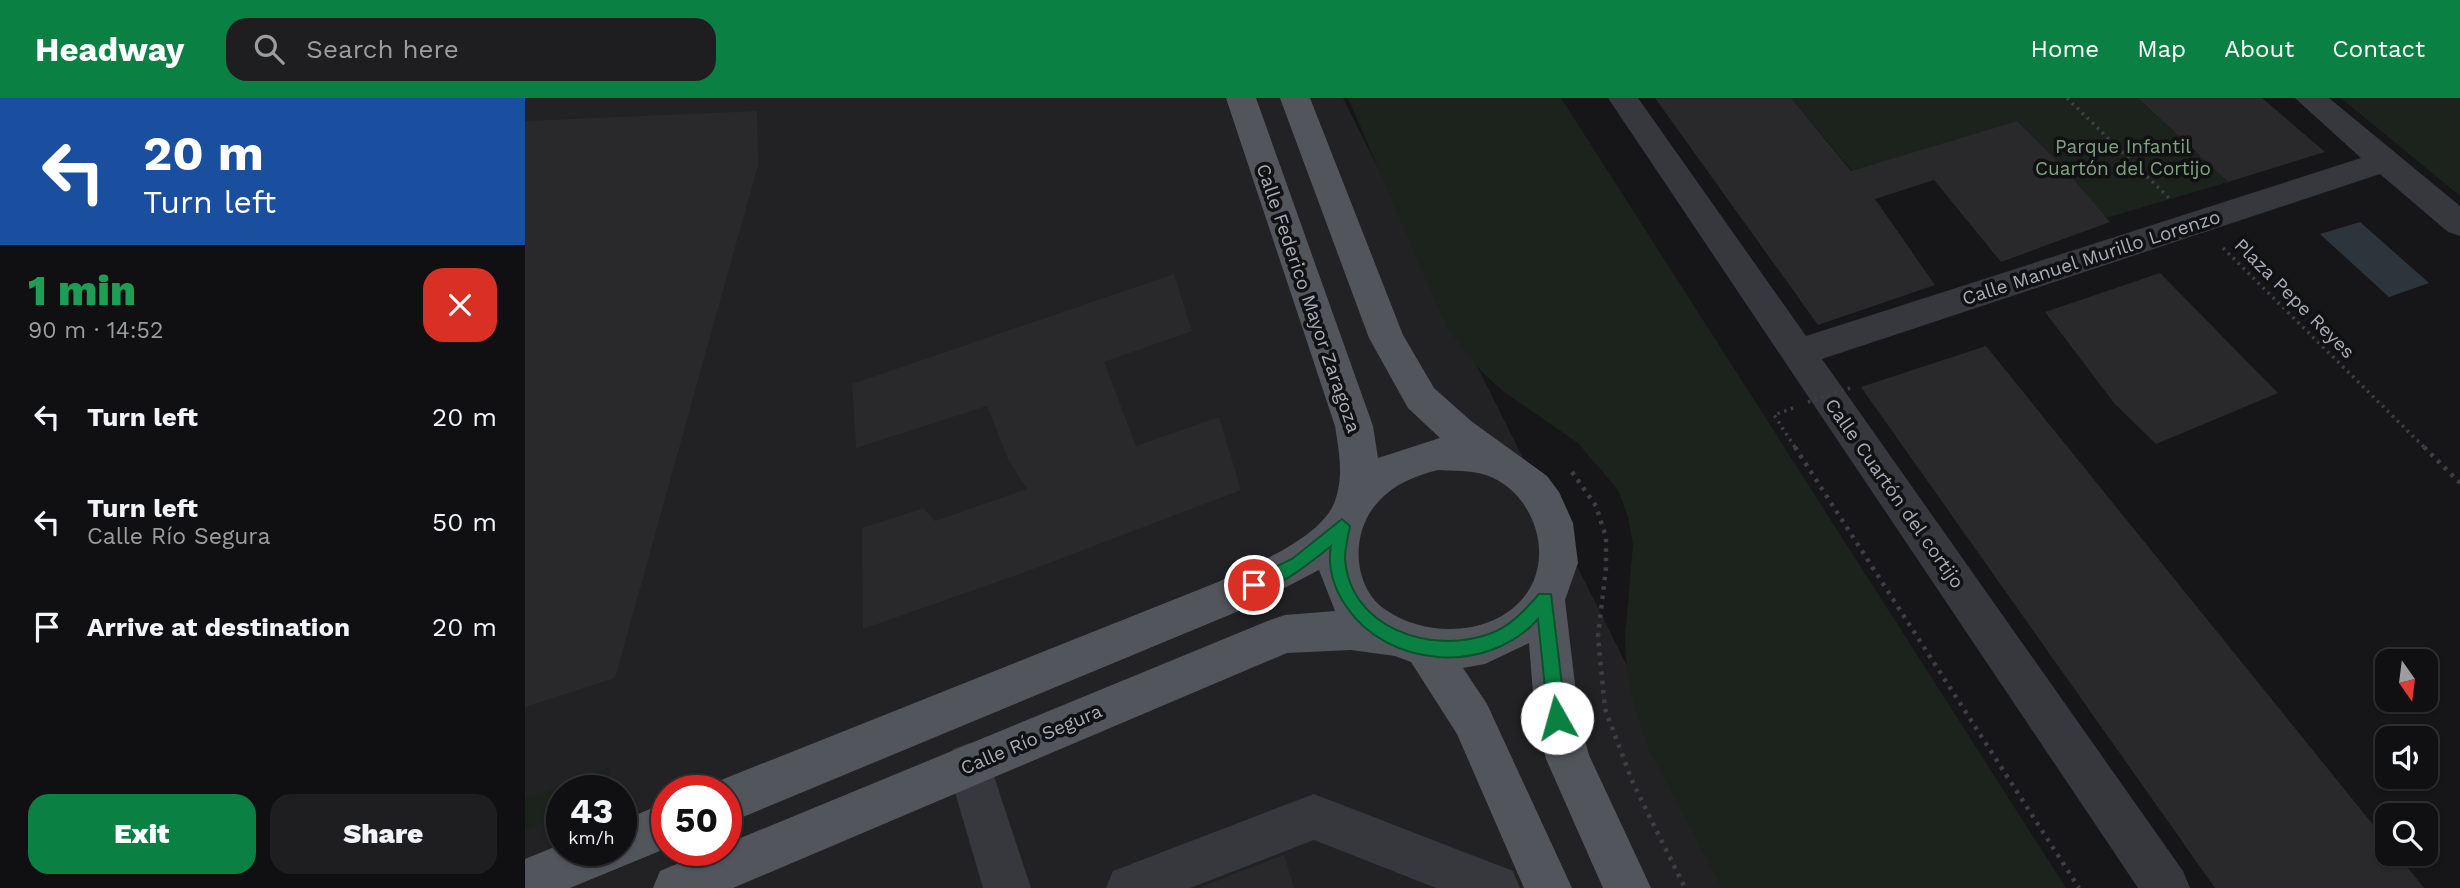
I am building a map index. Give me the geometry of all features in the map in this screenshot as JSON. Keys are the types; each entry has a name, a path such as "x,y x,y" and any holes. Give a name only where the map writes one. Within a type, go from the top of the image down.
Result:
{"main road":[{"name":"Calle Federico Mayor Zaragoza","path":"1241,98 1354,426 1360,462 1348,513"},
{"path":"1295,98 1387,338 1421,398 1458,432 1529,483 1549,507 1559,537 1558,569 1545,600 1524,623 1495,641 1461,649 1409,644"},
{"path":"742,794 1232,595 1297,564 1348,513 1377,478 1417,460 1438,454 1471,455 1502,464"},
{"path":"1348,513 1337,557 1345,590 1364,618 1409,644 1472,719 1548,888"},
{"path":"1545,600 1557,718 1568,759 1627,888"},
{"name":"Calle Río Segura","path":"677,888 1285,634 1330,628 1355,629 1409,644"},
{"path":"525,883 566,866"}],"street":[{"name":"Calle Cuartón del cortijo","path":"1623,98 2166,888"},
{"path":"2309,98 2460,224"},
{"name":"Calle Manuel Murillo Lorenzo","path":"1798,353 2385,162"},
{"path":"969,765 1007,888"},
{"path":"1130,888 1314,817 1496,888"}],"path":[{"path":"2067,98 2168,198 2180,195"},
{"name":"Plaza Pepe Reyes","path":"2234,242 2221,246 2460,483"},
{"path":"1850,388 1774,415 2079,888"}],"shaded area":[{"path":"525,98 1343,98 1738,888 525,888"},
{"path":"2360,222 2429,283 2389,297 2320,234"}],"green space":[{"path":"1348,98 1561,98 2066,888 1722,888 1648,747 1635,709 1627,672 1625,636 1633,545 1628,517 1618,490 1578,443 1504,392 1482,372 1447,328"},
{"name":"Parque Infantil Cuartón del Cortijo","path":"1791,98 2138,98 2228,182 2106,218 2067,171 2017,121 1852,171"},
{"path":"2341,98 2460,98 2460,196"},
{"path":"610,767 610,775 589,775"},
{"path":"546,791 546,821 525,830 525,799"}],"building":[{"path":"1655,98 1791,98 1851,171 2017,121 2065,169 2110,222 2001,262 1934,180 1875,199 1935,285 1818,325"},
{"path":"2138,98 2262,98 2325,152 2228,182"},
{"path":"757,111 758,165 615,678 525,707 525,121"},
{"path":"2160,273 2278,393 2156,444 2114,403 2045,312"},
{"path":"1174,274 1192,331 1104,362 1136,446 1219,417 1241,490 1028,571 863,629 862,528 924,508 935,521 1027,489 1008,459 987,406 856,448 852,384"},
{"path":"1986,346 2375,827 2375,866 2407,866 2424,888 2215,888 1861,387"},
{"path":"1284,855 1294,888 1198,888"}],"route":[{"path":"1254,585 1297,564 1342,526 1337,557 1345,590 1364,618 1392,638 1426,649 1461,649 1495,641 1524,623 1545,600 1557,718"}]}
